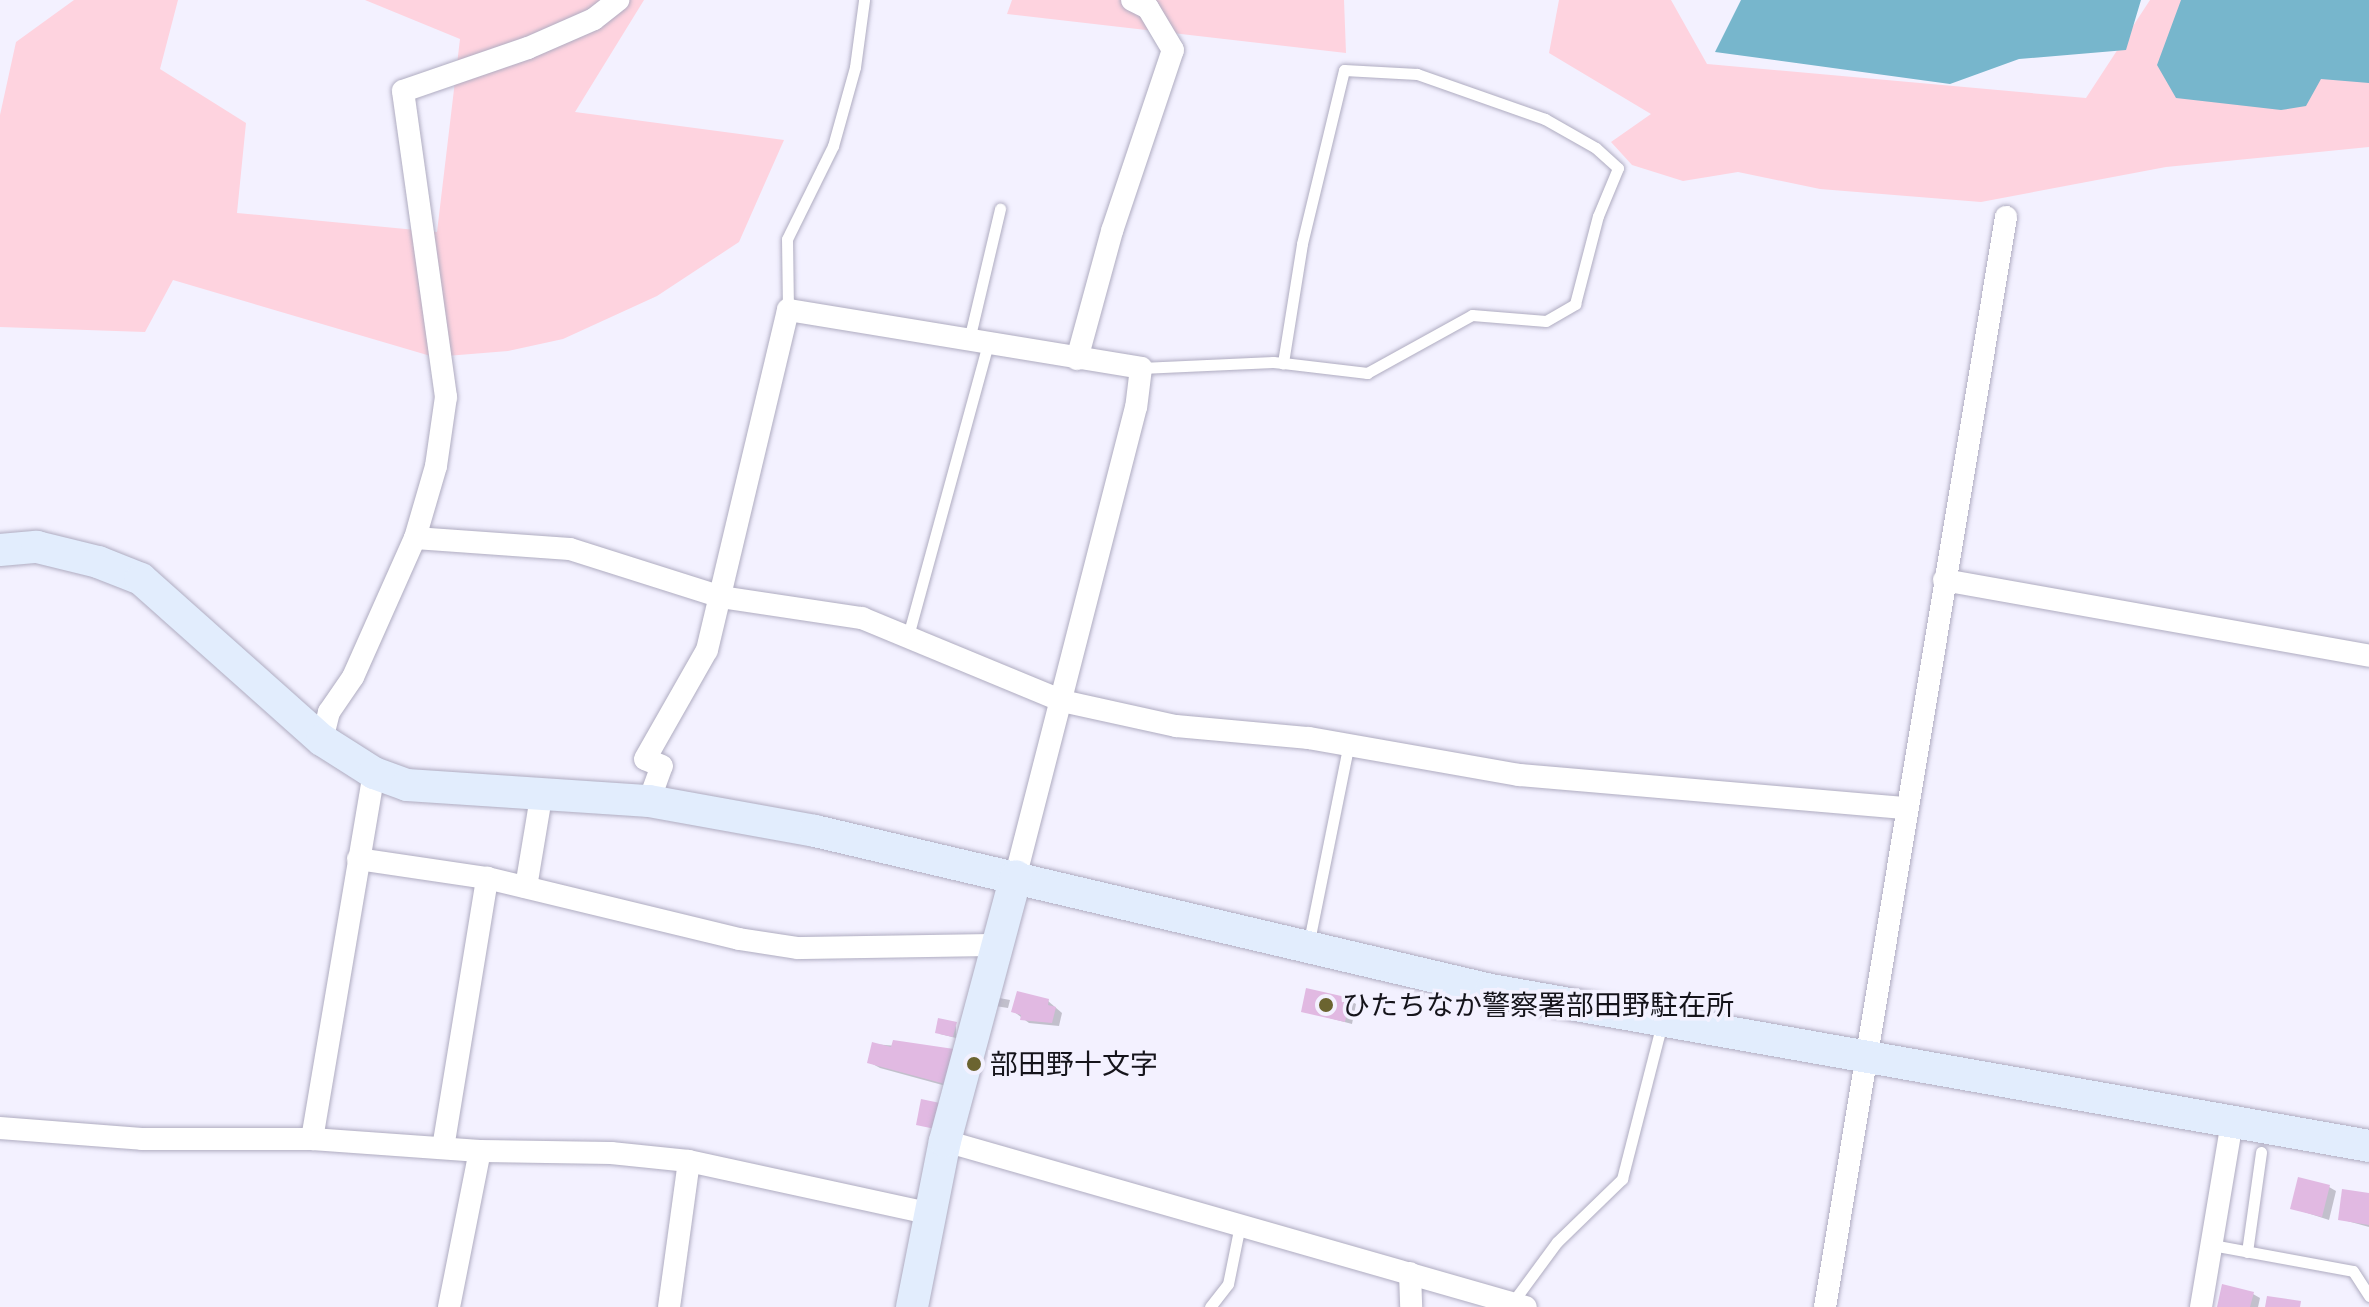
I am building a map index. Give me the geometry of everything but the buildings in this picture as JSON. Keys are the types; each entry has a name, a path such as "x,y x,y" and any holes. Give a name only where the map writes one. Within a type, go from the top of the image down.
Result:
{"street":[{"path":"322,740 329,712 353,677 415,538 436,466 446,397 403,91 528,48 594,19 618,0"},
{"path":"1077,359 1112,231 1173,50 1148,8 1132,0"},
{"path":"1825,1307 1868,1058 1905,808 2006,217"},
{"path":"649,801 662,766 645,759 707,650 788,310 1141,368 1062,701 945,1141 928,1213 912,1307"},
{"path":"415,538 570,549 721,597 862,618 1062,701 1176,726 1309,738 1519,775 1905,808"},
{"path":"0,550 37,547 98,562 141,579 322,740 374,773 440,791 542,791 649,801 815,831 1491,990 2369,1146"},
{"path":"1944,580 2369,656"},
{"path":"312,1139 374,773"},
{"path":"526,887 542,791"},
{"path":"358,859 487,878 798,948 996,945"},
{"path":"443,1148 487,878"},
{"path":"2201,1307 2232,1122"},
{"path":"0,1128 142,1139 312,1139 480,1151 611,1153 689,1161 928,1213"},
{"path":"945,1141 1519,1305"},
{"path":"449,1307 480,1151"},
{"path":"669,1307 689,1161"},
{"path":"1410,1273 1411,1307"}],"lane":[{"path":"788,310 787,239 833,146 855,67 864,0"},
{"path":"1141,368 1283,363 1367,373 1472,315 1546,321 1575,304 1598,216 1618,168 1596,148 1545,119 1417,74 1344,70 1302,244 1283,363"},
{"path":"908,636 978,342 1000,209"},
{"path":"1308,946 1348,747"},
{"path":"1519,1305 1557,1242 1622,1179 1663,1022"},
{"path":"2247,1252 2261,1152"},
{"path":"1210,1307 1228,1284 1240,1225"},
{"path":"2212,1245 2353,1271 2369,1296"}],"shaded area":[{"path":"74,0 178,0 160,69 246,123 237,213 437,232 460,39 365,0 644,0 575,112 784,140 739,242 657,296 563,339 508,351 434,357 173,280 145,332 0,327 0,115 16,42"},
{"path":"1012,0 1344,0 1346,53 1007,14"},
{"path":"1559,0 1671,0 1707,64 2086,98 2150,0 2369,0 2369,147 2166,167 1981,202 1820,189 1738,172 1683,181 1632,165 1611,142 1651,114 1549,53"}],"water":[{"path":"1741,0 2141,0 2126,50 2019,59 1950,84 1715,52"},
{"path":"2181,0 2369,0 2369,83 2321,79 2306,106 2281,110 2176,98 2157,65"}],"place":[{"name":"ひたちなか警察署部田野駐在所","path":"1326,1005"},
{"name":"部田野十文字","path":"974,1064"}]}
